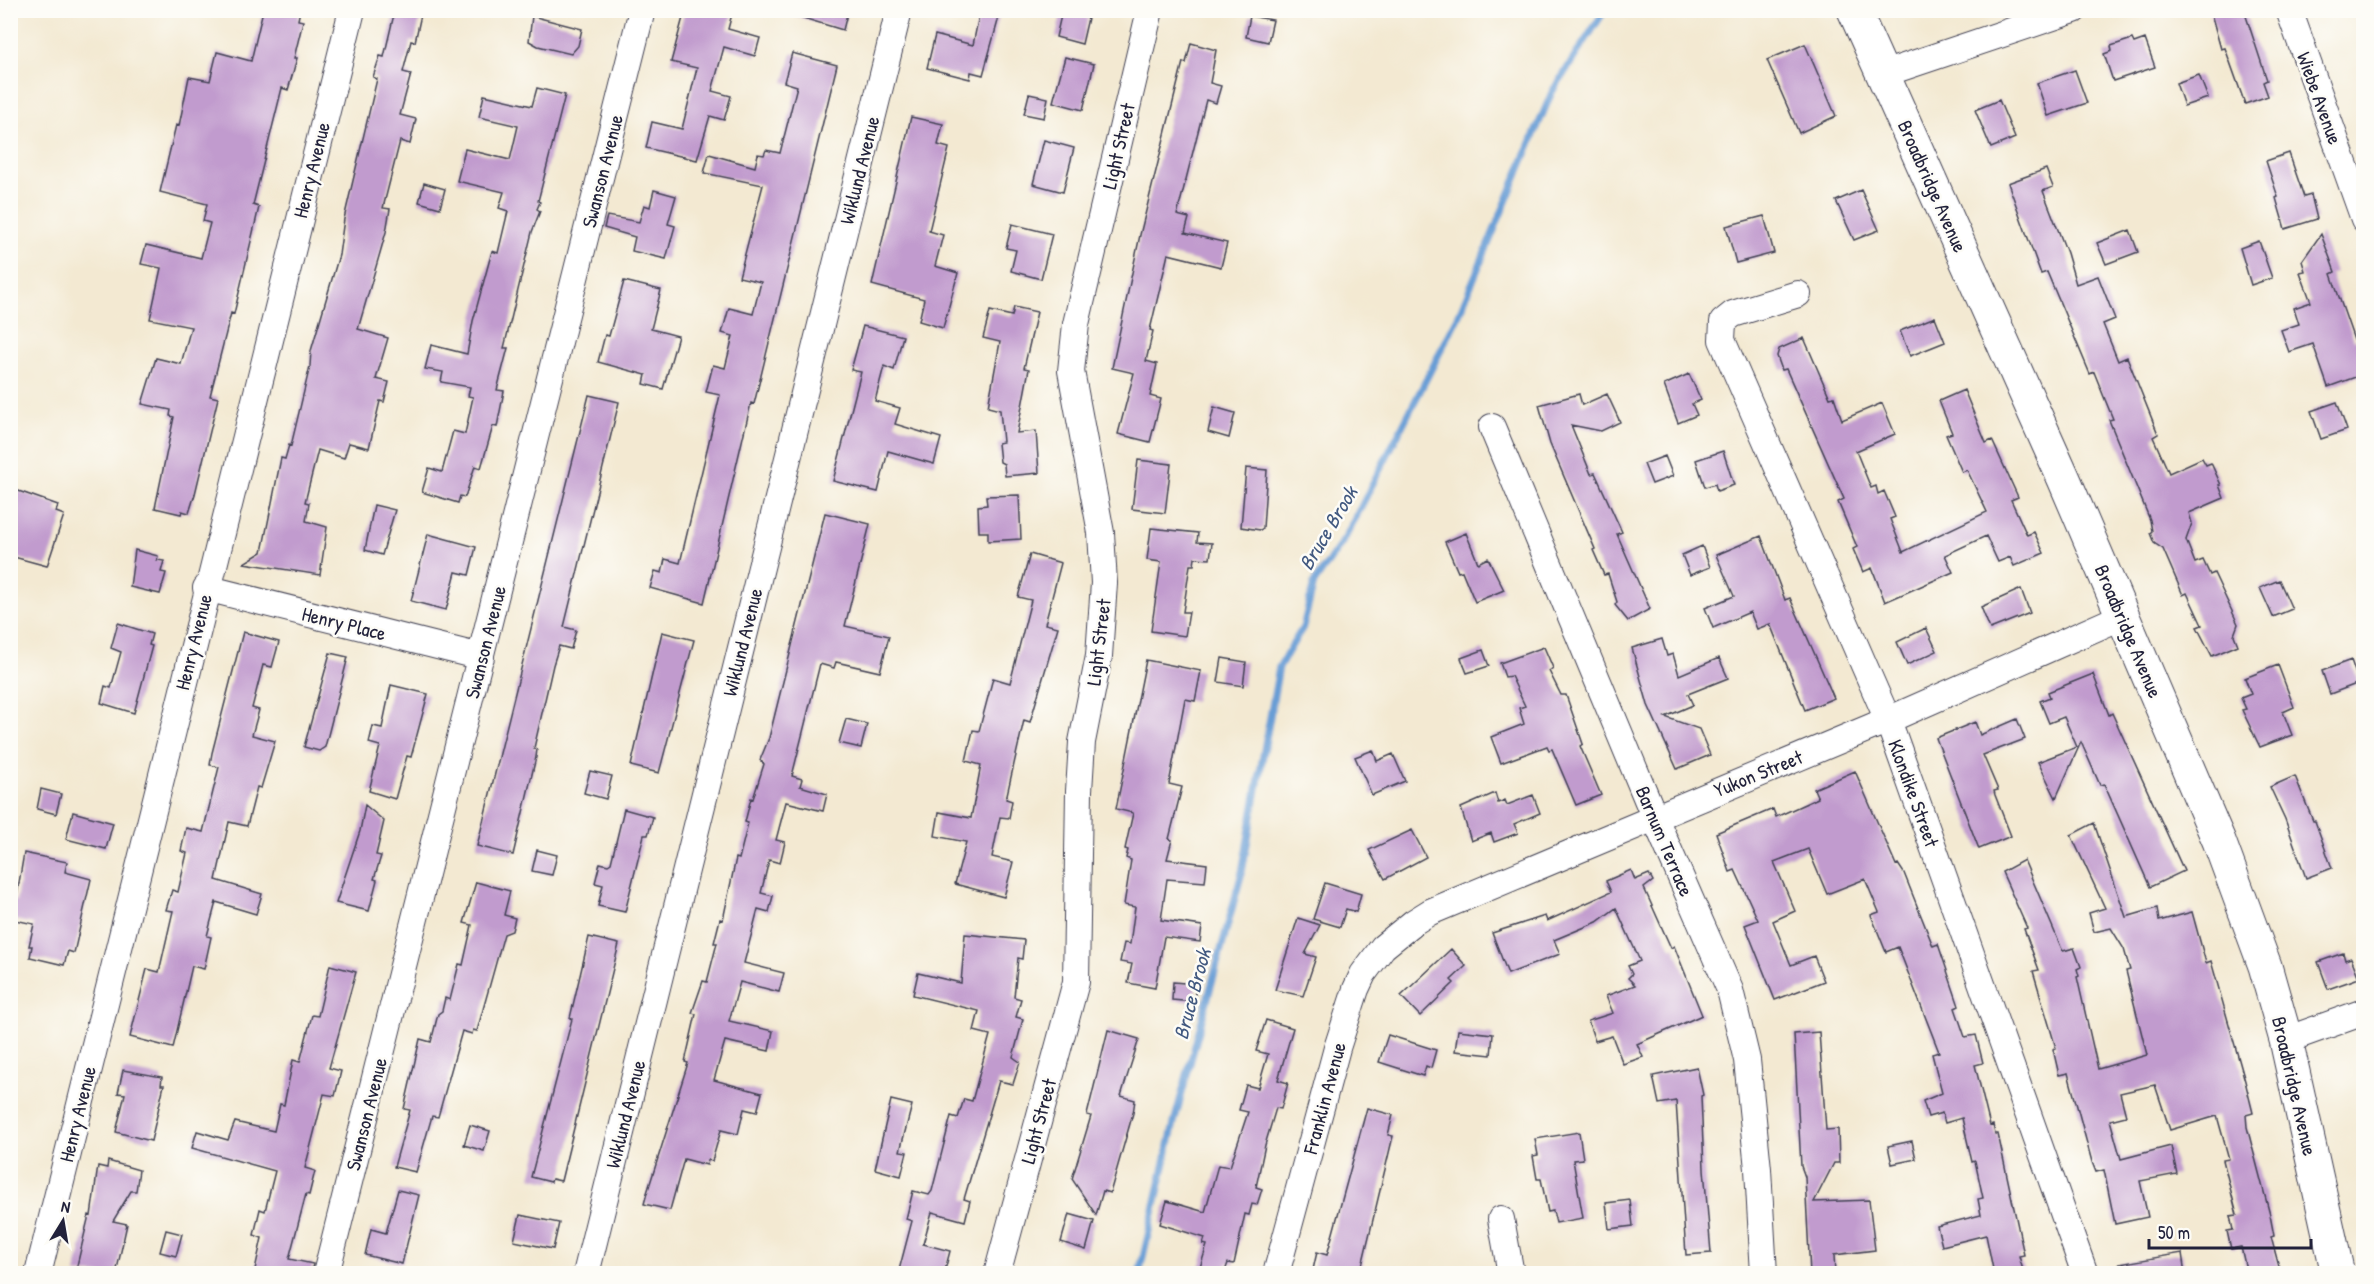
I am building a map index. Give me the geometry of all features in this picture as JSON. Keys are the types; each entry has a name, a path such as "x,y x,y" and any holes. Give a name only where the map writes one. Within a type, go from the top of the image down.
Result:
{"main road":[{"name":"Broadbridge Avenue","path":"1854,10 2123,616 2219,841 2265,966 2286,1040 2338,1274"}],"street":[{"name":"Henry Avenue","path":"38,1274 206,588 352,10"},
{"name":"Swanson Avenue","path":"326,1274 642,10"},
{"name":"Wiklund Avenue","path":"586,1274 899,10"},
{"name":"Light Street","path":"997,1274 1076,982 1082,742 1099,656 1104,583 1101,532 1071,371 1076,324 1150,10"},
{"path":"1883,74 2074,10"},
{"name":"Wiebe Avenue","path":"2289,10 2361,205"},
{"name":"Klondike Street","path":"1798,294 1733,314 1723,322 1722,340 1888,720 2085,1274"},
{"name":"Barnum Terrace","path":"1492,427 1654,816 1730,990 1747,1060 1758,1169 1764,1274"},
{"name":"Henry Place","path":"206,588 481,657"},
{"name":"Yukon Street","path":"1396,935 1430,912 1654,816 1888,720 2123,616"},
{"name":"Franklin Avenue","path":"1276,1274 1337,1048 1356,989 1372,961 1396,935"},
{"path":"2286,1040 2364,1012"},
{"path":"1501,1219 1511,1274"}],"building":[{"path":"263,10 300,10 298,20 303,21 294,58 297,58 288,90 282,88 253,205 259,207 234,314 231,313 210,396 218,398 195,494 189,513 182,511 181,514 155,508 174,417 170,416 171,410 142,404 156,358 181,364 191,327 150,319 161,268 141,264 146,245 201,258 210,223 203,221 207,204 160,192 176,125 179,126 189,77 210,81 217,52 251,61"},
{"path":"395,10 422,10 415,42 411,41 403,72 411,74 400,115 416,119 410,144 400,141 383,208 390,209 386,232 358,329 388,338 376,379 389,382 384,402 380,401 369,448 349,443 344,458 318,450 305,502 309,503 306,521 327,527 320,575 244,563 262,552 281,458 285,459 289,445 291,446 310,366 311,351 339,255 344,219 377,79 373,77 380,56 384,57"},
{"path":"685,10 733,10 728,29 760,38 755,56 724,47 712,91 731,96 724,120 710,116 697,160 646,148 652,122 682,129 697,68 671,62"},
{"path":"793,10 848,10 843,30 793,15"},
{"path":"980,10 1001,10 983,75 971,72 970,79 927,68 935,35 973,45"},
{"path":"2210,10 2244,10 2267,80 2263,82 2268,96 2245,104 2225,48 2221,49"},
{"path":"1062,11 1088,18 1082,44 1056,37"},
{"path":"532,16 582,29 578,46 571,54 538,46 529,41"},
{"path":"1250,16 1273,20 1268,42 1246,37"},
{"path":"2132,39 2134,43 2145,39 2155,67 2113,81 2104,54 2112,51 2111,46"},
{"path":"1191,43 1216,50 1210,83 1221,86 1216,103 1206,100 1177,215 1189,218 1185,233 1227,243 1221,267 1168,254 1150,330 1153,331 1146,361 1157,364 1150,396 1161,399 1150,442 1118,434 1134,373 1112,368 1140,235 1183,62 1186,63"},
{"path":"1805,44 1836,116 1799,133 1767,60"},
{"path":"792,53 837,65 754,404 751,403 704,603 650,588 655,571 662,573 665,559 680,563 720,395 706,392 713,365 725,368 733,336 722,333 729,308 753,314 761,282 739,277 763,185 704,173 709,154 755,167 758,154 764,155 766,150 780,153 797,86 784,82"},
{"path":"1065,57 1094,64 1083,110 1053,102"},
{"path":"2075,70 2087,103 2048,116 2037,83"},
{"path":"2199,75 2208,98 2184,106 2176,83"},
{"path":"537,88 565,95 538,201 540,202 537,209 540,211 532,232 504,348 508,348 497,390 504,391 497,427 493,426 481,468 475,466 465,497 460,496 458,503 422,492 429,468 442,472 453,431 465,434 473,397 468,396 470,387 441,382 443,372 425,369 431,345 467,354 473,321 492,251 498,253 508,211 499,208 504,192 457,181 465,149 510,160 518,126 479,117 484,95 532,106"},
{"path":"1029,94 1048,98 1044,118 1024,114"},
{"path":"1999,100 2015,138 1991,148 1975,110"},
{"path":"911,117 943,124 938,145 949,148 929,231 943,235 935,266 958,273 943,328 919,321 924,299 872,285"},
{"path":"1044,140 1074,148 1063,192 1033,184"},
{"path":"2289,153 2304,197 2311,195 2317,219 2285,229 2276,198 2278,197 2266,161"},
{"path":"2046,169 2053,187 2043,191 2067,253 2076,284 2098,276 2115,319 2103,324 2118,361 2127,357 2158,434 2153,437 2169,473 2202,458 2206,465 2211,463 2221,485 2219,485 2224,498 2189,513 2192,523 2186,540 2195,563 2203,560 2210,575 2214,573 2238,624 2234,635 2238,645 2212,656 2197,627 2202,625 2187,593 2183,595 2163,549 2154,543 2150,533 2152,531 2150,520 2109,420 2113,419 2094,372 2090,374 2047,272 2041,274 2008,183"},
{"path":"424,183 445,189 440,208 419,202"},
{"path":"654,190 676,196 668,224 675,226 666,259 632,251 635,237 604,228 607,216 639,222 644,205 650,207"},
{"path":"1861,190 1879,230 1854,240 1836,201"},
{"path":"1764,216 1774,253 1736,263 1726,226"},
{"path":"1012,224 1052,234 1041,279 1011,271 1016,250 1006,248"},
{"path":"2130,230 2138,252 2106,264 2097,243"},
{"path":"2321,234 2335,272 2331,274 2354,340 2359,338 2364,349 2364,374 2328,387 2313,344 2289,352 2281,330 2299,324 2294,308 2311,302 2300,272 2305,271 2302,261"},
{"path":"2259,241 2272,278 2251,285 2240,248"},
{"path":"624,281 661,290 651,329 678,336 663,389 644,384 646,375 598,362 605,335 609,336"},
{"path":"1014,307 1037,312 1024,368 1029,369 1017,433 1036,431 1039,473 1005,476 1004,464 1000,462 998,443 1003,442 1000,410 988,407 1000,342 983,338 990,311 1012,316"},
{"path":"1935,317 1945,342 1910,356 1900,331"},
{"path":"863,326 903,336 894,370 884,366 875,401 900,408 895,424 941,438 934,464 888,451 878,492 833,481 861,372 851,370"},
{"path":"1804,338 1830,398 1834,397 1842,420 1882,403 1895,434 1856,451 1871,488 1876,486 1878,494 1884,491 1895,517 1890,519 1903,552 1987,512 1967,470 1962,472 1946,435 1952,433 1939,401 1964,390 1986,443 1992,440 2018,497 2011,500 2027,535 2034,532 2044,553 2014,566 2010,557 1998,562 1986,536 1945,555 1953,572 1885,602 1872,568 1863,572 1853,549 1857,547 1838,502 1844,499 1786,369 1782,370 1777,356 1779,349"},
{"path":"1689,374 1701,400 1692,404 1697,415 1678,423 1664,385"},
{"path":"1579,394 1582,405 1607,394 1620,422 1601,431 1571,425 1591,474 1595,473 1622,532 1617,534 1650,609 1628,621 1615,605 1617,602 1608,574 1604,575 1593,550 1595,549 1550,444 1539,405"},
{"path":"589,395 619,402 564,627 576,630 571,649 559,646 553,665 534,748 537,749 536,757 513,855 477,846"},
{"path":"2337,402 2347,430 2321,439 2311,411"},
{"path":"1214,407 1235,413 1229,438 1208,432"},
{"path":"1723,451 1734,485 1717,491 1715,484 1705,487 1696,460"},
{"path":"1665,456 1673,476 1652,484 1644,464"},
{"path":"1138,460 1171,464 1165,513 1132,509"},
{"path":"1246,468 1267,470 1263,528 1260,530 1241,527"},
{"path":"10,488 58,505 56,512 64,515 47,566 10,556"},
{"path":"1019,495 1021,539 988,541 988,532 979,532 978,506 987,505 986,496"},
{"path":"374,505 395,510 382,555 365,550"},
{"path":"825,513 870,524 845,626 889,636 880,672 836,662 834,668 820,664 792,776 802,779 800,786 827,794 823,811 786,802 776,840 785,842 780,863 769,860 761,893 773,896 769,912 758,909 744,963 784,973 779,992 740,982 729,1021 773,1031 769,1051 725,1041 714,1080 762,1093 757,1112 744,1109 738,1134 721,1130 712,1161 708,1160 707,1165 684,1159 670,1210 644,1204 688,1063 685,1062 696,1014 692,1013 703,981 707,982 717,943 714,943 720,919 723,920 736,858 739,859 748,823 745,822 751,798 753,799 764,764 760,760 769,738"},
{"path":"1151,528 1198,533 1197,542 1212,543 1210,559 1195,558 1194,565 1190,565 1183,612 1189,612 1185,636 1151,631 1161,562 1147,560"},
{"path":"1466,533 1478,563 1488,558 1504,590 1475,602 1462,571 1458,572 1445,542"},
{"path":"428,534 476,547 469,575 456,572 446,610 411,601"},
{"path":"1761,536 1785,600 1790,598 1834,698 1805,710 1770,624 1757,629 1750,612 1713,628 1705,608 1734,596 1716,555"},
{"path":"1702,546 1710,567 1690,575 1682,555"},
{"path":"135,550 158,556 157,560 164,561 161,572 166,573 160,594 130,587"},
{"path":"1030,554 1061,563 1045,624 1058,627 1030,722 1024,720 1006,799 1012,801 1009,818 1000,817 992,857 1013,862 1004,897 955,884 966,842 935,836 939,812 971,818 981,765 966,761 973,730 979,731 993,678 1010,683 1031,600 1018,597"},
{"path":"2279,580 2292,609 2273,617 2260,588"},
{"path":"2021,589 2030,613 1990,629 1981,607"},
{"path":"118,623 152,634 149,645 152,646 134,713 101,703 105,686 111,688 121,652 111,648"},
{"path":"1926,628 1937,651 1907,665 1897,642"},
{"path":"243,632 279,642 272,667 263,665 252,708 259,710 252,735 275,741 261,788 257,787 247,826 229,822 216,880 262,894 256,914 216,902 207,936 211,937 204,969 192,966 173,1048 130,1037 147,969 159,972 173,911 166,910 172,890 178,892 187,853 181,851 186,828 203,832 219,767 210,765 212,753"},
{"path":"662,632 694,640 659,773 631,766"},
{"path":"1662,639 1667,656 1673,654 1679,675 1719,658 1728,678 1688,694 1693,705 1665,717 1699,729 1710,755 1677,769 1648,705 1632,648"},
{"path":"1544,647 1553,668 1549,671 1561,695 1566,695 1583,744 1580,746 1601,795 1576,805 1552,749 1549,750 1547,746 1501,763 1491,737 1524,724 1519,708 1525,706 1511,676 1505,677 1500,663"},
{"path":"1483,650 1489,666 1467,673 1461,658"},
{"path":"330,653 348,657 325,747 319,751 304,747"},
{"path":"1222,658 1246,662 1243,686 1218,682"},
{"path":"1146,660 1201,671 1195,701 1185,699 1169,784 1182,787 1169,839 1172,840 1167,859 1207,864 1205,882 1167,879 1161,920 1202,926 1200,942 1164,937 1155,988 1128,983 1132,964 1120,962 1124,943 1130,944 1135,907 1124,905 1131,860 1126,858 1128,850 1125,849 1133,813 1116,809"},
{"path":"2351,660 2359,683 2330,694 2322,671"},
{"path":"2278,665 2294,707 2283,712 2292,735 2260,747 2242,710 2246,709 2241,698 2251,694 2245,678"},
{"path":"2093,674 2109,715 2112,713 2184,871 2150,887 2104,784 2100,785 2081,742 2056,798 2038,762 2077,747 2064,717 2049,723 2040,701 2050,697 2048,692"},
{"path":"391,685 428,694 411,757 407,756 395,799 369,791 380,746 369,743 373,726 382,728"},
{"path":"846,719 867,724 861,748 839,743"},
{"path":"2017,719 2025,739 1983,755 1998,790 1994,791 1995,795 2011,836 1979,849 1936,738 1975,722 1980,735"},
{"path":"1373,750 1377,761 1393,754 1405,781 1372,795 1355,757"},
{"path":"590,771 612,776 606,799 584,793"},
{"path":"1855,771 1896,865 1898,864 1904,873 1933,946 1938,944 1959,1006 1955,1008 1965,1037 1976,1035 1983,1063 1975,1065 1990,1126 1993,1125 1995,1134 1998,1134 2024,1255 2019,1256 2024,1274 1994,1274 1986,1235 1942,1246 1937,1226 1981,1215 1978,1199 1983,1198 1962,1118 1945,1123 1942,1113 1928,1117 1923,1101 1942,1093 1932,1054 1939,1052 1898,947 1886,952 1871,915 1879,912 1865,879 1827,894 1808,849 1774,862 1795,911 1773,921 1791,965 1814,956 1824,981 1775,1000 1745,925 1758,920 1735,870 1730,872 1716,833 1773,809 1776,817 1818,798 1814,789"},
{"path":"2295,776 2332,868 2306,878 2285,819 2270,787"},
{"path":"41,789 61,794 56,814 37,809"},
{"path":"1495,793 1498,803 1505,800 1507,805 1533,795 1540,813 1514,824 1518,833 1494,842 1491,833 1471,841 1461,808"},
{"path":"365,805 384,821 376,855 381,856 374,879 377,880 369,911 336,903 360,831"},
{"path":"624,809 653,817 648,835 644,835 625,912 598,906 603,885 595,883 600,863 608,865 611,863"},
{"path":"73,812 113,823 106,849 66,839"},
{"path":"2094,823 2126,917 2157,908 2159,921 2192,912 2206,963 2211,961 2253,1113 2246,1115 2247,1127 2270,1215 2274,1236 2271,1237 2281,1274 2247,1274 2241,1247 2231,1249 2227,1231 2233,1230 2230,1216 2237,1215 2223,1160 2229,1159 2217,1116 2170,1130 2155,1085 2120,1093 2126,1116 2110,1120 2121,1159 2171,1146 2177,1174 2140,1181 2148,1217 2115,1224 2104,1170 2096,1172 2092,1162 2068,1073 2059,1075 2053,1049 2056,1048 2033,971 2039,970 2024,929 2027,928 2002,872 2024,860 2063,951 2074,948 2081,967 2077,969 2079,976 2077,977 2098,1069 2147,1055 2126,971 2130,970 2124,949 2111,928 2094,932 2089,913 2105,908 2071,835"},
{"path":"1412,830 1426,857 1385,879 1369,850"},
{"path":"537,850 557,855 552,875 532,871"},
{"path":"24,853 67,862 65,872 91,879 74,953 68,951 64,965 30,957 32,946 29,946 34,924 10,919 10,900 16,901"},
{"path":"1631,870 1635,880 1649,874 1653,881 1644,888 1671,948 1674,946 1702,1015 1637,1044 1643,1057 1623,1064 1612,1036 1595,1041 1588,1021 1613,1013 1606,996 1635,985 1628,978 1632,974 1628,966 1640,961 1616,908 1597,922 1554,940 1560,954 1508,974 1492,933 1545,916 1547,921 1611,892 1606,881"},
{"path":"476,882 510,891 504,915 515,918 512,931 504,934 477,1031 473,1030 472,1034 462,1031 438,1117 432,1116 416,1172 394,1167 410,1110 404,1109 420,1039 431,1042 438,1014 442,1011 445,998 450,1000 459,964 463,965 472,925 464,923"},
{"path":"1325,883 1361,894 1356,912 1346,909 1340,927 1313,919"},
{"path":"1298,918 1320,925 1305,954 1316,957 1303,996 1275,990"},
{"path":"965,934 1024,940 1022,959 1018,958 1014,997 1021,999 1016,1017 1023,1019 1013,1057 1020,1062 1013,1084 999,1081 964,1199 970,1201 965,1221 932,1212 923,1244 950,1251 944,1274 898,1274 912,1221 906,1219 913,1191 929,1195 932,1191 951,1116 958,1118 964,1099 972,1101 990,1035 974,1031 979,1011 913,995 918,973 961,983"},
{"path":"589,937 619,944 561,1181 552,1179 551,1182 531,1177 572,1019 570,1018"},
{"path":"1451,949 1466,966 1451,980 1454,983 1420,1016 1401,996"},
{"path":"2343,953 2345,960 2351,958 2359,978 2328,989 2318,962"},
{"path":"330,965 356,972 329,1068 341,1071 335,1096 324,1094 305,1168 315,1171 309,1195 306,1194 289,1259 313,1264 311,1274 254,1274 262,1238 254,1235 260,1209 265,1211 275,1171 192,1148 197,1131 228,1140 235,1122 274,1131 280,1104 284,1105 293,1060 300,1062 312,1015 318,1016"},
{"path":"1173,982 1196,984 1194,1002 1172,1000"},
{"path":"1266,1020 1293,1028 1278,1080 1288,1083 1281,1109 1276,1108 1256,1187 1262,1189 1257,1205 1252,1204 1249,1215 1245,1214 1234,1264 1228,1263 1224,1274 1198,1274 1207,1245 1203,1244 1205,1238 1160,1224 1167,1201 1205,1212 1218,1165 1230,1167 1248,1112 1239,1110 1246,1085 1258,1088 1268,1054 1256,1051"},
{"path":"1108,1030 1139,1039 1121,1096 1135,1100 1133,1113 1110,1193 1103,1191 1096,1215 1072,1179 1091,1116 1087,1115"},
{"path":"1458,1030 1493,1034 1491,1055 1455,1051"},
{"path":"1819,1032 1826,1130 1838,1129 1839,1163 1834,1163 1814,1202 1869,1200 1875,1250 1834,1255 1835,1274 1810,1274 1805,1177 1801,1166 1794,1034"},
{"path":"1388,1035 1436,1050 1431,1068 1426,1066 1423,1076 1379,1062"},
{"path":"1697,1067 1703,1095 1701,1096 1704,1169 1711,1253 1686,1255 1676,1101 1659,1104 1653,1076"},
{"path":"123,1070 162,1077 161,1085 164,1085 151,1141 116,1132 125,1094 118,1093"},
{"path":"891,1100 912,1105 900,1151 907,1152 901,1176 875,1169"},
{"path":"1367,1108 1393,1115 1388,1135 1393,1136 1360,1274 1312,1274 1317,1252 1327,1255"},
{"path":"470,1125 490,1131 484,1151 464,1145"},
{"path":"1579,1132 1583,1159 1573,1160 1583,1218 1556,1223 1553,1211 1548,1212 1541,1179 1537,1179 1533,1156 1538,1155 1535,1139"},
{"path":"1912,1141 1916,1159 1892,1164 1888,1146"},
{"path":"108,1161 139,1170 136,1191 131,1191 113,1221 127,1224 116,1274 75,1274 89,1215 91,1216 98,1166 107,1168"},
{"path":"398,1190 419,1195 402,1264 365,1255 371,1229 386,1233"},
{"path":"1630,1200 1633,1226 1609,1229 1606,1203"},
{"path":"1069,1214 1094,1221 1086,1250 1061,1242"},
{"path":"520,1215 559,1223 553,1249 514,1241"},
{"path":"166,1230 182,1234 176,1256 160,1252"},
{"path":"2182,1253 2185,1274 2120,1274 2119,1264"}],"waterway":[{"name":"Bruce Brook","path":"1139,1274 1175,1119 1242,872 1279,667 1303,627 1314,583 1345,538 1457,319 1552,92 1605,10"}]}
